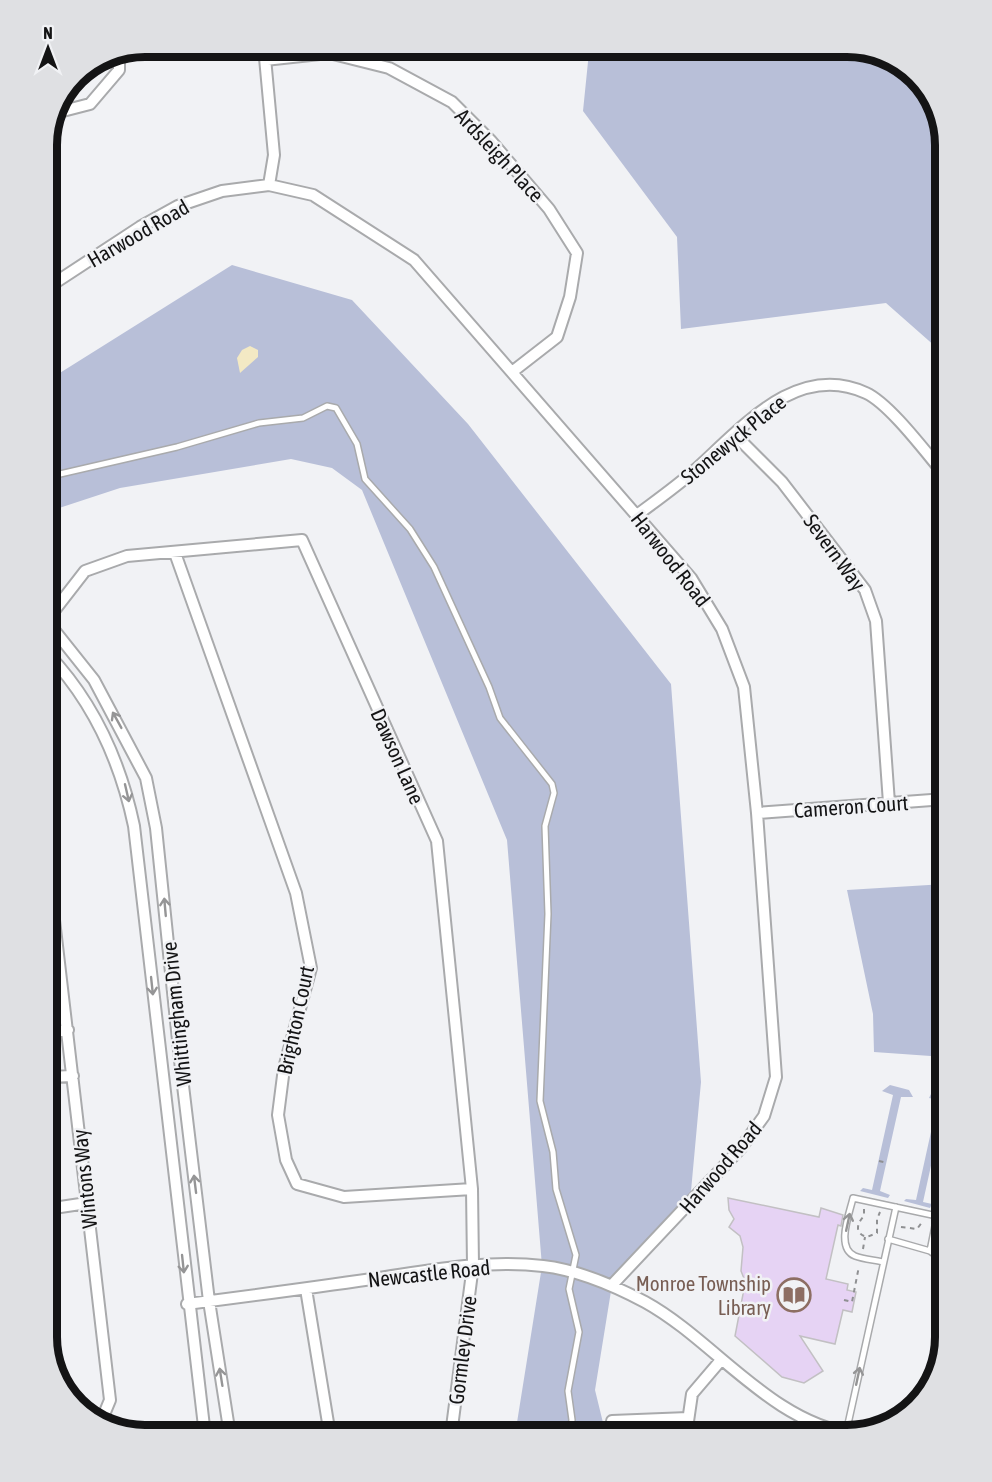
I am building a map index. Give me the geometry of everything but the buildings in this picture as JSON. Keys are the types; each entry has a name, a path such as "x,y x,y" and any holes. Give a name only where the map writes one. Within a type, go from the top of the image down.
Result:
{"street":[{"path":"265,57 274,155 269,185"},
{"name":"Ardsleigh Place","path":"265,60 292,57"},
{"name":"Ardsleigh Place","path":"345,57 389,68 452,102 491,141 549,209 577,253 570,297 557,337 512,372"},
{"path":"64,111 90,104 119,70 119,62"},
{"name":"Harwood Road","path":"57,281 140,226 178,206 222,191 269,185 313,195 414,260 691,578 722,629 744,687 757,813 776,1077 764,1116 741,1148 612,1285"},
{"name":"Stonewyck Place","path":"637,515 693,472 779,397 817,384 844,386 867,393 881,403 935,464"},
{"name":"Severn Way","path":"734,434 782,482 865,590 876,621 889,803"},
{"name":"Dawson Lane","path":"57,607 85,571 127,556 302,540 437,841 472,1189 473,1265"},
{"name":"Brighton Court","path":"176,553 296,893 301,914 311,968 284,1068 278,1115 286,1160 297,1184 344,1197 472,1189"},
{"name":"Whittingham Drive","path":"57,633 94,680 146,777 162,875 181,1069 209,1301 228,1425"},
{"name":"Whittingham Drive","path":"57,666 95,716 124,779 134,826 204,1425"},
{"name":"Cameron Court","path":"757,813 935,800"},
{"name":"Wintons Way","path":"57,941 110,1400 104,1414"},
{"path":"57,1032 68,1030"},
{"path":"57,1077 73,1076"},
{"path":"57,1207 87,1203"},
{"name":"Newcastle Road","path":"188,1304 473,1265 542,1266 573,1272 612,1285 647,1303 777,1401 812,1422 822,1425"},
{"name":"Gormley Drive","path":"452,1425 473,1265"},
{"path":"306,1289 328,1425"},
{"path":"687,1425 692,1394 720,1360"},
{"path":"612,1421 688,1418"}],"lane":[{"path":"57,475 177,447 259,423 303,418 327,406 336,408 357,444 366,479 410,529 434,567 489,687 500,718 552,784 554,793 545,826 548,914 540,1101 553,1152 556,1189 576,1256 569,1298 579,1332 568,1391 571,1425"},
{"path":"883,1262 851,1254 845,1243 853,1198 935,1216"},
{"path":"851,1425 896,1207"},
{"path":"930,1251 935,1226"},
{"path":"888,1239 930,1251 935,1255"}],"path":[{"path":"879,1161 887,1163"},
{"path":"863,1200 864,1216 858,1222 857,1229 866,1237"},
{"path":"866,1237 877,1233 877,1219 885,1205"},
{"path":"878,1223 916,1229 922,1225 925,1214"},
{"path":"844,1300 852,1302 866,1237"}],"shaded area":[{"path":"588,57 853,57 875,62 896,72 917,91 928,111 934,133 935,346 886,303 681,329 677,237 583,111"},
{"path":"232,265 352,300 468,424 671,684 701,1082 690,1202 612,1285 595,1390 604,1425 517,1425 542,1266 507,840 362,490 332,468 291,459 120,488 57,509 57,375"},
{"path":"935,885 935,1056 874,1052 873,1014 847,890"},
{"path":"890,1085 909,1090 913,1097 901,1097 880,1191 890,1195 888,1198 860,1191 863,1188 872,1190 893,1095 882,1091"},
{"path":"935,1114 935,1147 923,1202 932,1204 930,1208 904,1201 906,1199 916,1200"}],"sand":[{"path":"250,346 258,350 258,357 240,373 237,358 242,350"}],"place":[{"name":"Monroe Township Library","path":"794,1295"}]}
